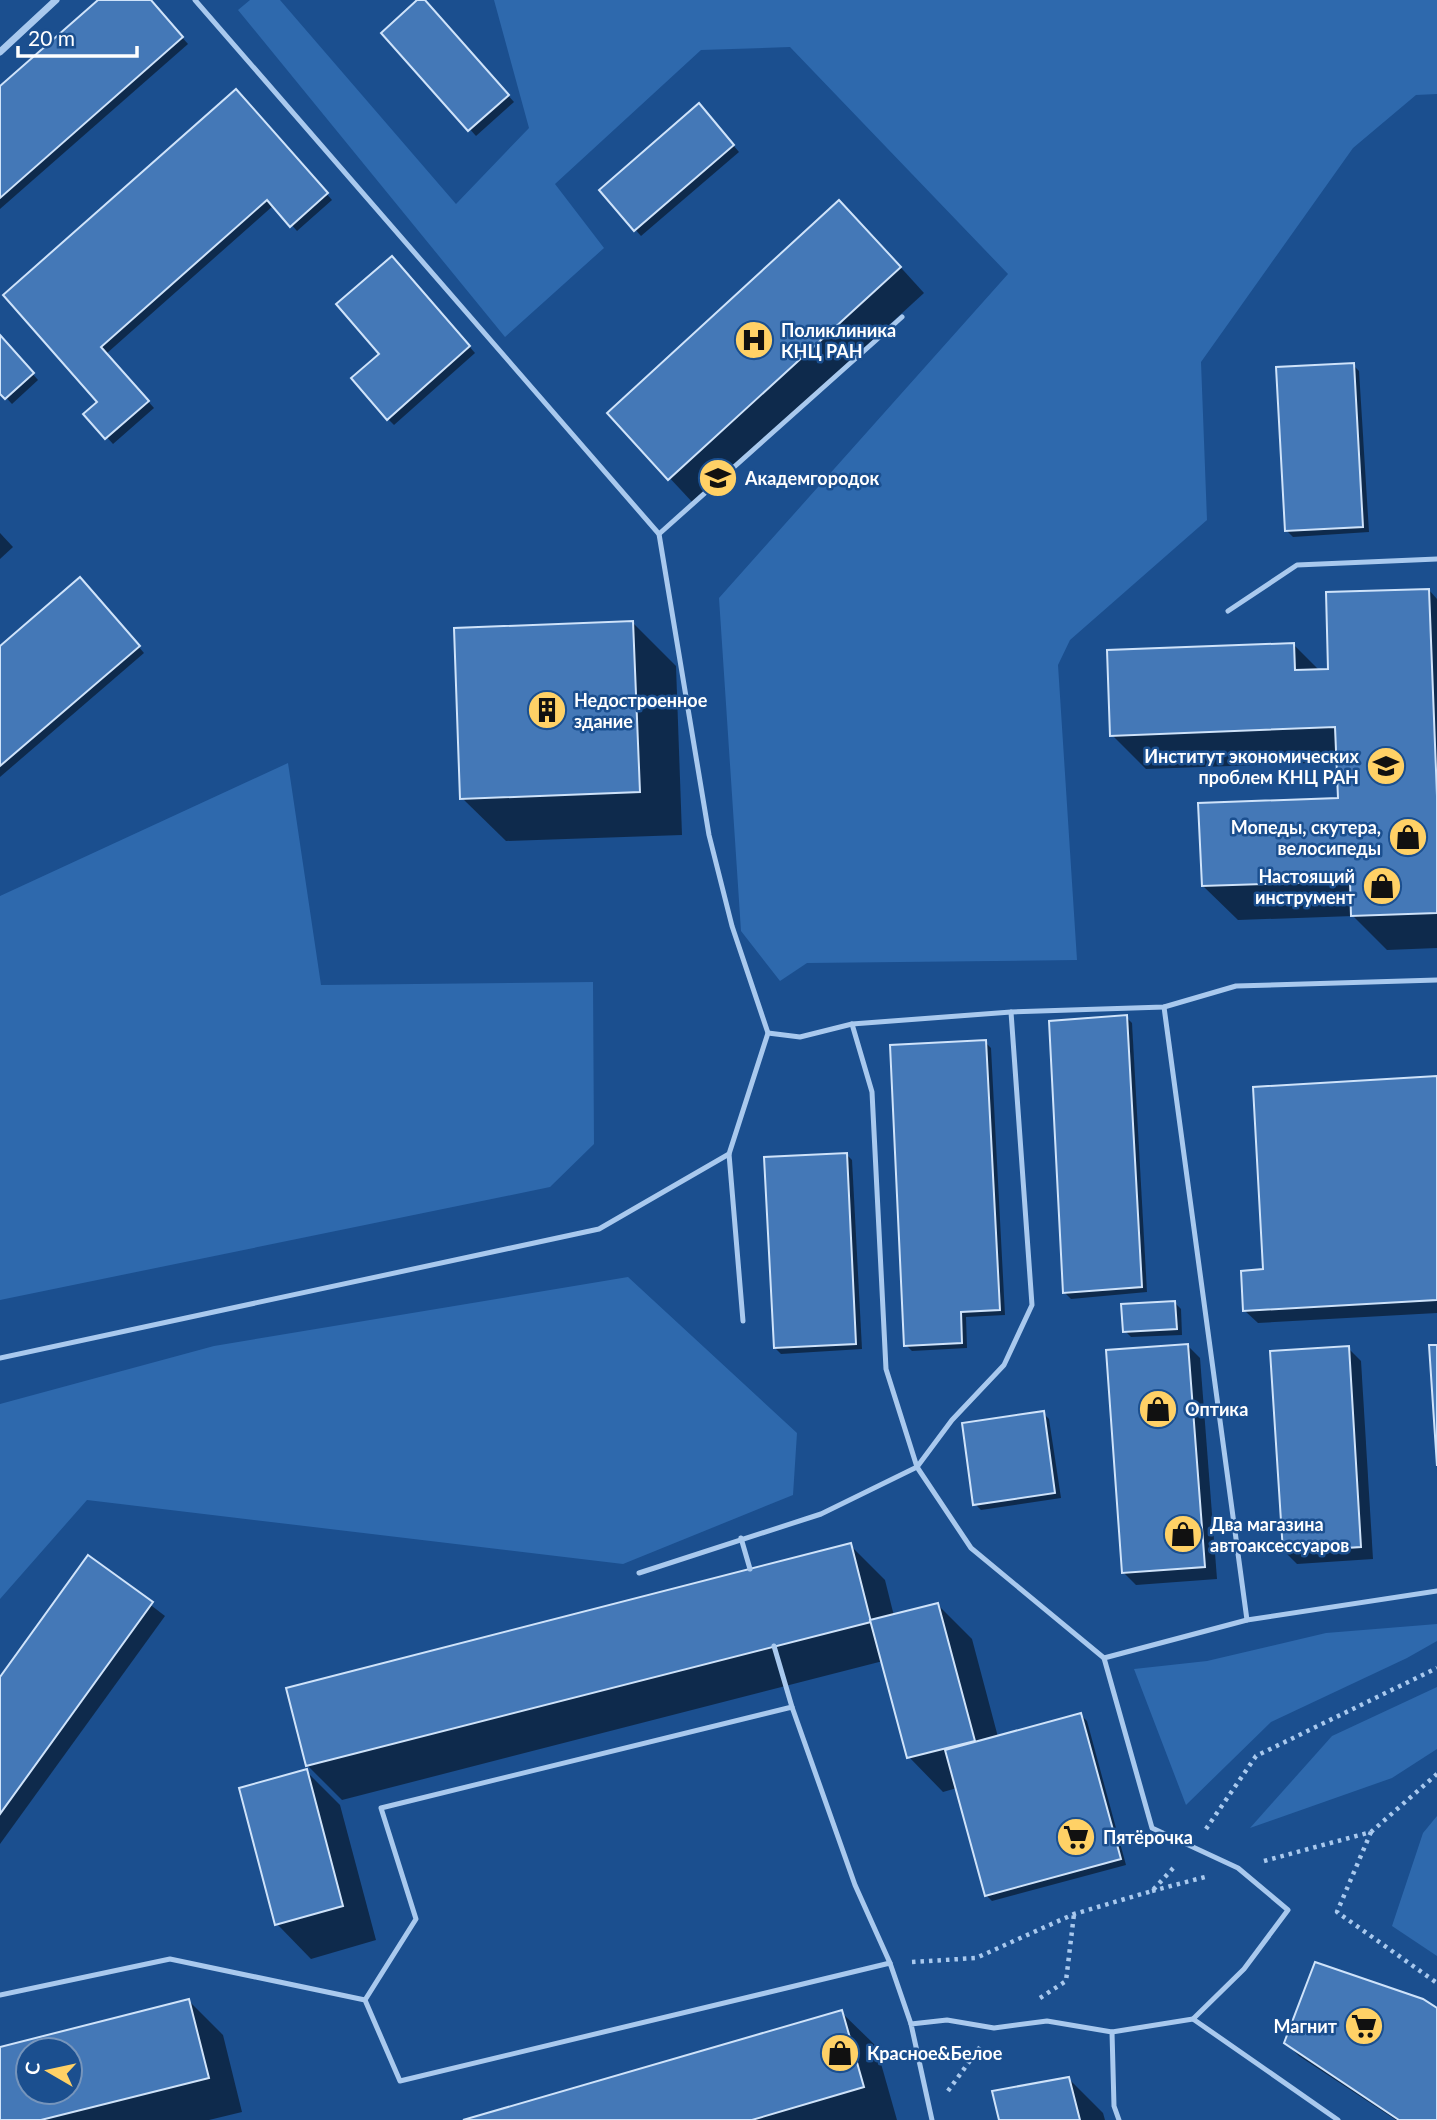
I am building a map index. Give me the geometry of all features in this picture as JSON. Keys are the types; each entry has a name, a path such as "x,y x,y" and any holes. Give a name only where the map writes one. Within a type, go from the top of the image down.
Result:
{"street":[{"path":"0,52 56,0"}],"lane":[{"path":"195,0 659,534 709,835 732,926 768,1033 729,1154 743,1321"},
{"path":"659,534 902,317"},
{"path":"1228,611 1297,565 1437,559"},
{"path":"768,1033 800,1037 852,1024 1011,1012 1164,1007 1236,986 1437,980"},
{"path":"1164,1007 1247,1620"},
{"path":"639,1573 821,1514 917,1467 952,1420 1004,1365 1032,1305 1011,1012"},
{"path":"852,1024 872,1093 886,1369 917,1467 971,1548 1104,1658 1152,1828 1238,1868 1288,1910 1244,1969 1193,2019 1112,2032 1047,2021 994,2028 947,2020 911,2024"},
{"path":"0,1358 599,1229 729,1154"},
{"path":"741,1538 750,1569"},
{"path":"1104,1658 1247,1620 1437,1591"},
{"path":"775,1646 792,1707 855,1885 890,1963 911,2024 932,2120"},
{"path":"365,2000 416,1919 381,1808 792,1707"},
{"path":"0,1996 170,1959 365,2000"},
{"path":"365,2000 400,2081 890,1963"},
{"path":"1193,2019 1338,2120"},
{"path":"1112,2032 1114,2106 1119,2120"}],"path":[{"path":"1152,1891 1192,1848 1256,1756 1437,1668"},
{"path":"1437,1774 1371,1832 1337,1912 1437,1983"},
{"path":"890,1963 976,1958 1074,1914 1371,1832"},
{"path":"1066,1981 1074,1914"}],"shaded area":[{"path":"250,0 280,0 456,204 529,128 494,0 1437,0 1437,94 1416,95 1353,148 1201,362 1207,520 1070,640 1058,665 1077,960 807,963 780,981 741,931 719,598 1008,274 790,47 701,50 555,184 604,248 505,337 238,10"},
{"path":"288,763 321,985 593,982 594,1144 550,1187 0,1300 0,896"},
{"path":"628,1277 797,1433 793,1495 623,1564 87,1500 0,1599 0,1404 214,1346"},
{"path":"1437,1624 1437,1641 1407,1658 1271,1722 1186,1805 1134,1669 1207,1661 1326,1633"},
{"path":"1437,1687 1437,1749 1392,1778 1250,1828 1332,1736"},
{"path":"1437,1816 1437,1956 1392,1926 1423,1833"}],"building":[{"path":"98,0 151,0 183,37 0,198 0,86"},
{"path":"417,0 425,0 509,95 468,131 381,33"},
{"path":"236,89 328,193 290,227 267,200 101,347 149,401 105,439 83,414 97,402 3,295"},
{"path":"699,103 734,145 634,231 599,190"},
{"name":"Поликлиника КНЦ РАН","path":"839,200 901,267 668,480 607,413"},
{"path":"392,256 470,346 387,420 351,378 379,354 336,304"},
{"path":"0,335 34,373 5,399 0,394"},
{"path":"1354,363 1363,527 1285,531 1276,367"},
{"path":"80,577 140,646 0,766 0,646"},
{"name":"Институт экономических проблем КНЦ РАН","path":"1429,589 1437,796 1437,913 1351,916 1350,881 1202,886 1198,803 1338,798 1335,727 1110,736 1107,650 1294,643 1295,670 1328,669 1326,592"},
{"name":"Недостроенное здание","path":"633,621 640,792 460,799 454,628"},
{"path":"1127,1015 1142,1287 1063,1293 1049,1021"},
{"path":"986,1040 1000,1310 961,1312 962,1343 904,1346 890,1045"},
{"path":"1437,1076 1437,1300 1243,1311 1241,1271 1263,1269 1253,1087"},
{"path":"847,1153 856,1344 774,1348 764,1157"},
{"path":"1175,1301 1177,1329 1123,1332 1121,1304"},
{"path":"1188,1344 1205,1567 1122,1573 1106,1350"},
{"path":"1429,1345 1437,1345 1437,1466"},
{"path":"1349,1346 1361,1547 1283,1552 1270,1351"},
{"path":"1044,1411 1055,1493 973,1505 962,1423"},
{"path":"851,1543 871,1622 306,1766 286,1688"},
{"path":"88,1555 153,1602 0,1814 0,1677"},
{"path":"938,1603 975,1741 907,1758 870,1620"},
{"path":"1081,1713 1121,1859 985,1896 945,1750"},
{"path":"307,1769 343,1906 275,1925 239,1788"},
{"name":"Магнит","path":"1315,1962 1423,1999 1437,2008 1437,2120 1399,2120 1284,2043"},
{"path":"189,1999 209,2078 41,2120 0,2120 0,2047 14,2043 14,2106 84,2106 84,2036 43,2036"},
{"path":"842,2010 864,2087 752,2120 463,2120"},
{"path":"1069,2077 1080,2120 999,2120 992,2091"}],"place":[{"name":"Поликлиника КНЦ РАН","path":"754,340"},
{"name":"Академгородок","path":"718,478"},
{"name":"Недостроенное здание","path":"547,710"},
{"name":"Институт экономических проблем КНЦ РАН","path":"1386,766"},
{"name":"Мопеды, скутера, велосипеды","path":"1408,837"},
{"name":"Настоящий инструмент","path":"1382,886"},
{"name":"Оптика","path":"1158,1409"},
{"name":"Два магазина автоаксессуаров","path":"1183,1534"},
{"name":"Пятёрочка","path":"1076,1837"},
{"name":"Магнит","path":"1364,2026"},
{"name":"Красное&Белое","path":"840,2053"}]}
